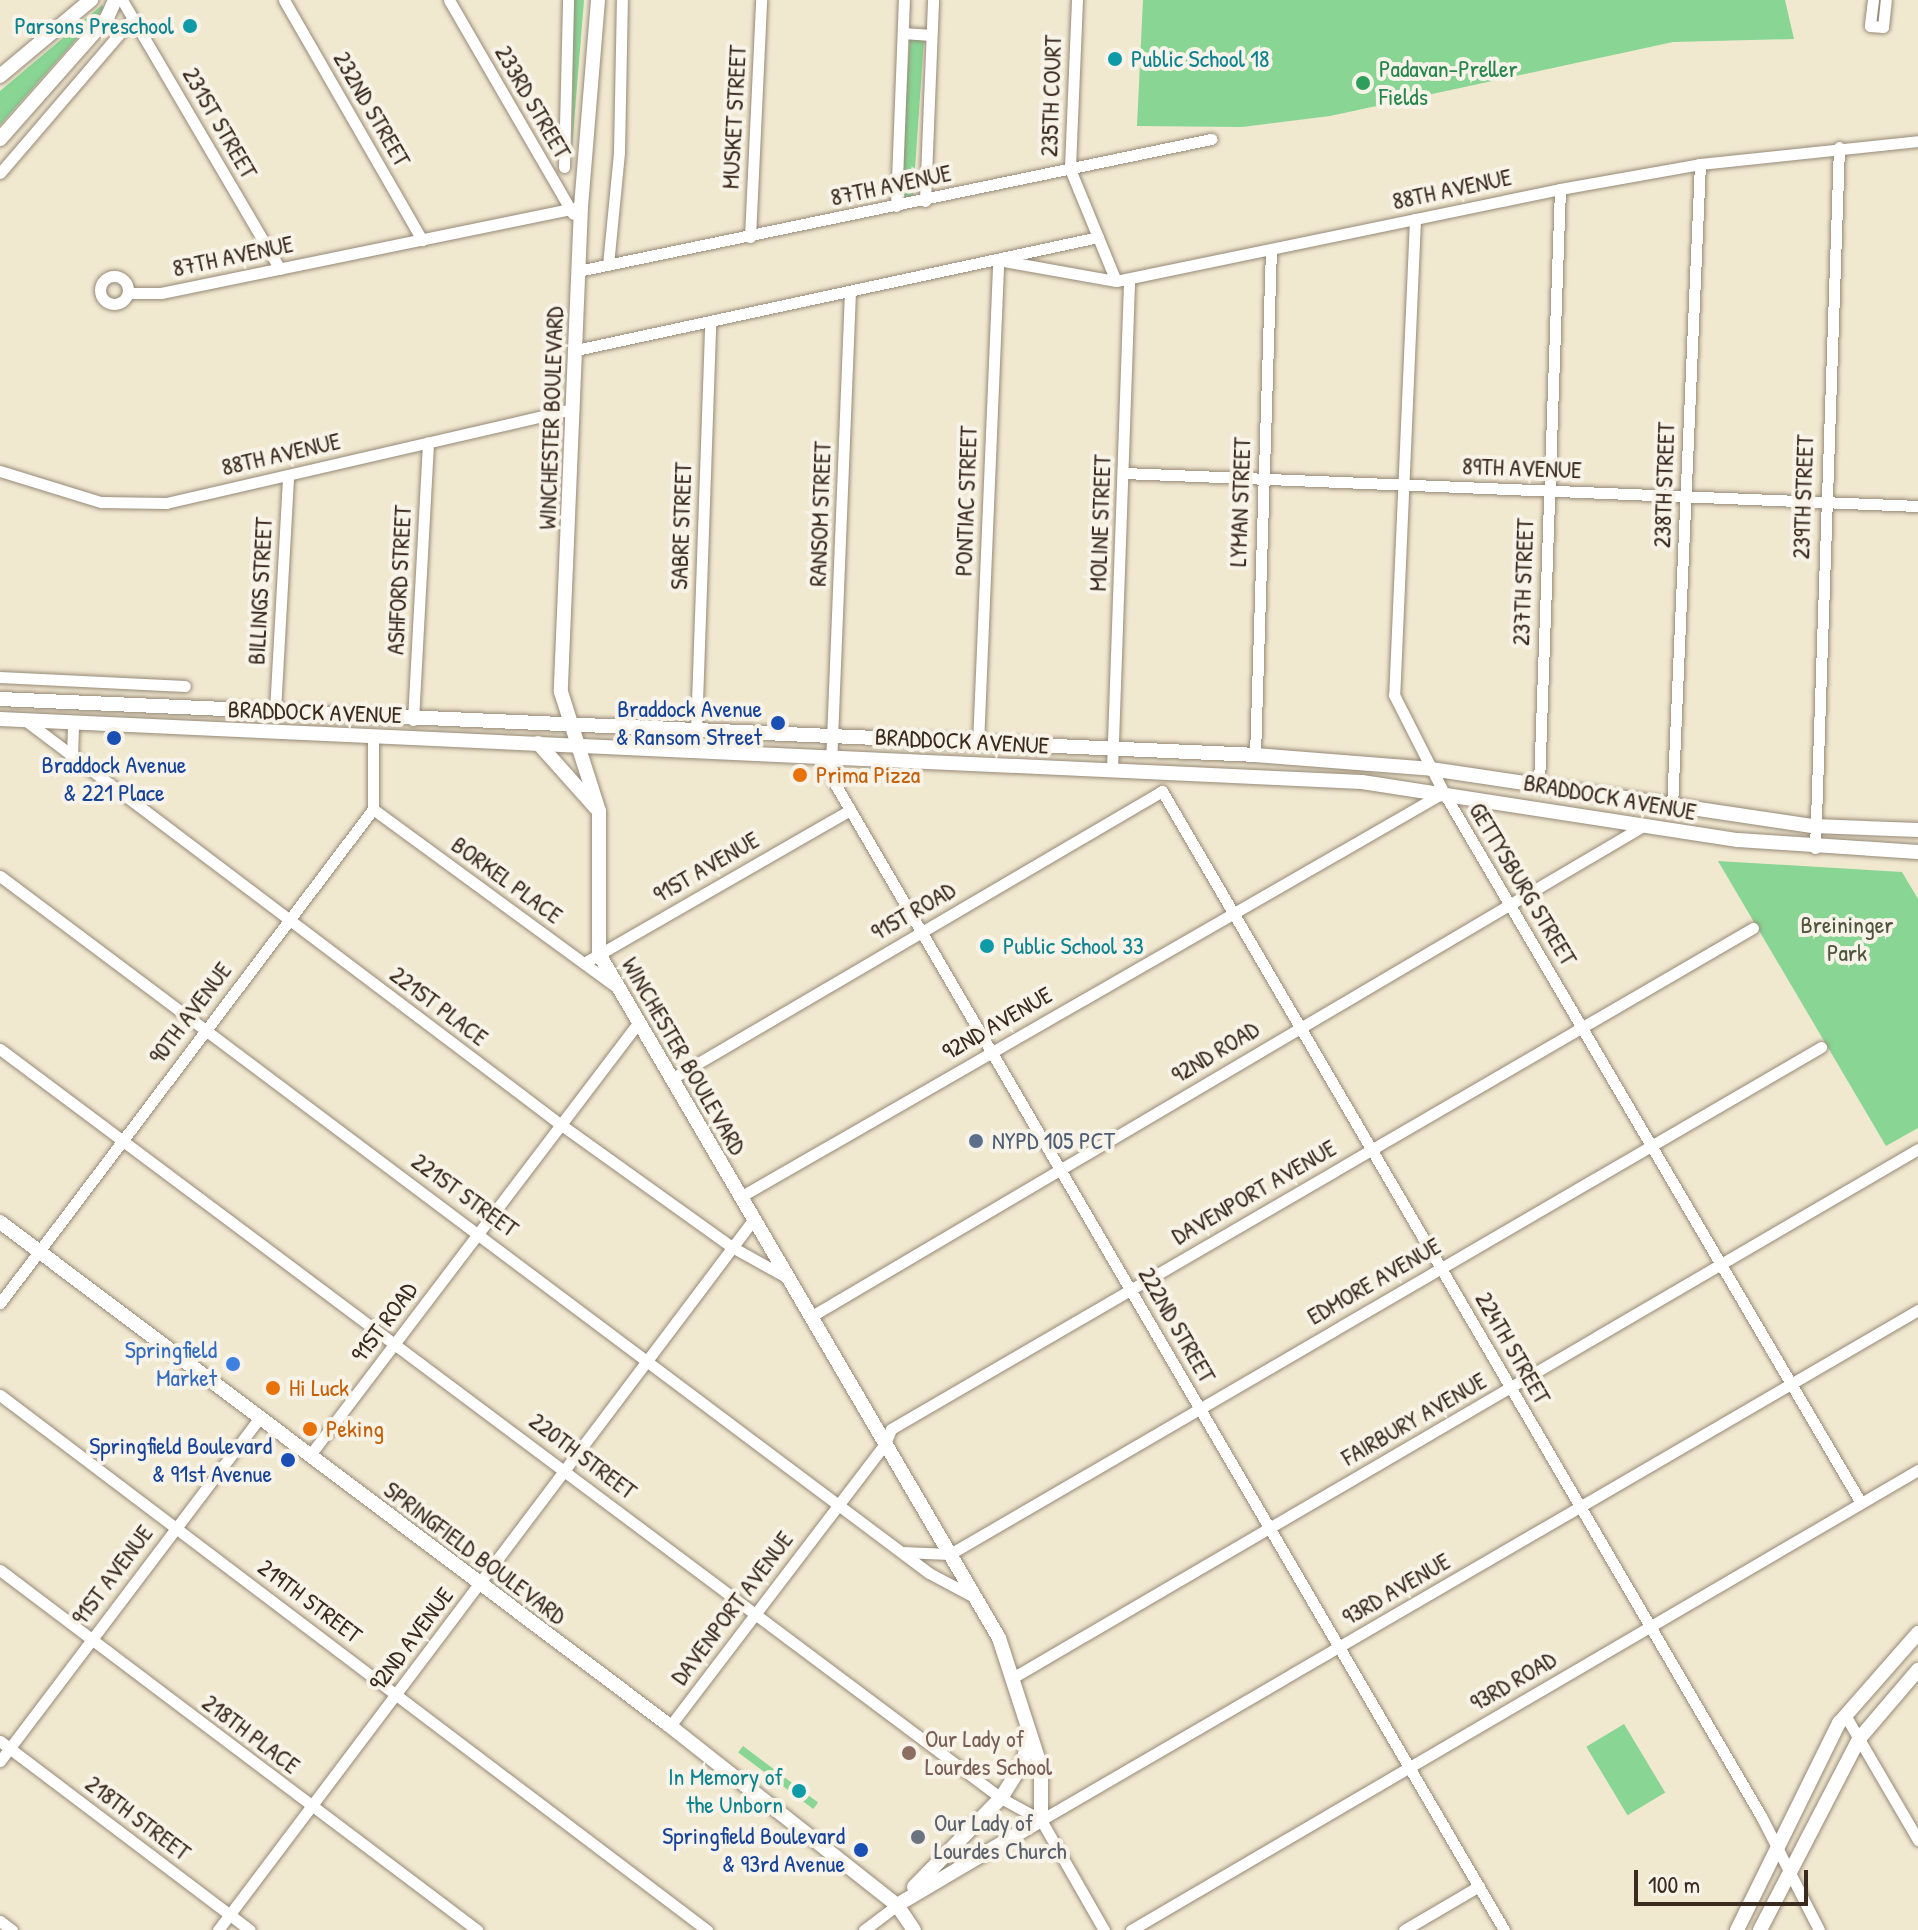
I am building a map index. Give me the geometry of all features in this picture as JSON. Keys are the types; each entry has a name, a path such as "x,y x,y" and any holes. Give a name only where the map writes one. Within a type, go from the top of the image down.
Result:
{"main road":[{"path":"0,76 91,0"},
{"path":"0,139 107,18 115,0"},
{"name":"WINCHESTER BOULEVARD","path":"598,0 583,167 575,208 580,226 561,692 599,811 599,954 976,1598 1014,1677 1029,1738 1041,1767 1041,1820"},
{"name":"BRADDOCK AVENUE","path":"0,699 413,720 1255,755 1431,769 1814,826 1918,830"},
{"path":"185,729 186,707"},
{"name":"BRADDOCK AVENUE","path":"0,719 1362,782 1643,826 1815,848 1916,856"},
{"path":"538,743 599,811"},
{"name":"SPRINGFIELD BOULEVARD","path":"0,1222 670,1726 897,1905 914,1930"},
{"path":"1737,1930 1776,1845 1845,1715 1918,1633"},
{"path":"1760,1930 1787,1872 1859,1739 1918,1670"},
{"name":"93RD AVENUE","path":"897,1905 1001,1798 1022,1765 1029,1738"},
{"name":"93RD AVENUE","path":"897,1905 1041,1820"}],"street":[{"name":"231ST STREET","path":"122,0 280,269"},
{"name":"232ND STREET","path":"284,0 422,240"},
{"name":"233RD STREET","path":"449,0 545,166 575,208"},
{"path":"564,167 568,0"},
{"path":"608,265 619,152 622,0"},
{"name":"MUSKET STREET","path":"750,237 761,0"},
{"path":"896,206 904,0"},
{"path":"925,201 933,0"},
{"name":"235TH COURT","path":"1077,0 1070,169 1116,281"},
{"path":"1873,0 1870,26 1883,27 1886,0"},
{"path":"0,173 133,18"},
{"path":"903,33 931,35"},
{"name":"87TH AVENUE","path":"578,271 1211,139"},
{"name":"88TH AVENUE","path":"998,260 1116,281 1560,189 1700,164 1918,141"},
{"name":"239TH STREET","path":"1815,848 1824,502 1839,147"},
{"name":"238TH STREET","path":"1672,807 1700,164"},
{"path":"545,166 583,167"},
{"name":"237TH STREET","path":"1539,784 1560,189"},
{"name":"87TH AVENUE","path":"128,293 161,293 575,208"},
{"name":"GETTYSBURG STREET","path":"1415,219 1394,695 1444,793 1861,1503"},
{"name":"88TH AVENUE","path":"576,350 1098,237"},
{"name":"LYMAN STREET","path":"1255,755 1271,250"},
{"name":"PONTIAC STREET","path":"978,744 998,260"},
{"name":"MOLINE STREET","path":"1112,770 1129,279"},
{"name":"RANSOM STREET","path":"833,737 850,291"},
{"name":"SABRE STREET","path":"696,731 710,321"},
{"name":"88TH AVENUE","path":"0,471 101,502 166,503 573,409"},
{"name":"ASHFORD STREET","path":"413,720 428,442"},
{"name":"89TH AVENUE","path":"1124,473 1918,506"},
{"name":"BILLINGS STREET","path":"275,711 288,475"},
{"path":"0,677 185,686"},
{"name":"221ST PLACE","path":"25,720 560,1124 732,1247 788,1278"},
{"path":"72,756 73,723"},
{"path":"373,736 373,809"},
{"name":"222ND STREET","path":"833,737 831,757 835,784 1504,1930"},
{"path":"1162,791 1165,772"},
{"name":"224TH STREET","path":"1162,791 1776,1845 1819,1930"},
{"name":"91ST ROAD","path":"671,1079 1162,791"},
{"name":"92ND AVENUE","path":"740,1197 1232,911 1444,793"},
{"name":"90TH AVENUE","path":"0,1303 373,809"},
{"name":"BORKEL PLACE","path":"373,809 616,986"},
{"name":"91ST AVENUE","path":"584,963 850,810"},
{"name":"92ND ROAD","path":"810,1317 1643,826"},
{"name":"221ST STREET","path":"0,876 901,1552 976,1598"},
{"name":"DAVENPORT AVENUE","path":"670,1726 885,1444 891,1429 1753,928"},
{"name":"91ST ROAD","path":"310,1455 638,1023"},
{"name":"EDMORE AVENUE","path":"950,1554 1821,1047"},
{"name":"220TH STREET","path":"0,1049 1001,1798 1041,1820"},
{"name":"FAIRBURY AVENUE","path":"1014,1677 1918,1149"},
{"name":"92ND AVENUE","path":"218,1930 753,1220"},
{"name":"93RD AVENUE","path":"1041,1820 1918,1310"},
{"name":"219TH STREET","path":"0,1395 707,1930"},
{"name":"91ST AVENUE","path":"0,1761 5,1745 90,1640 260,1417"},
{"name":"93RD ROAD","path":"1131,1930 1918,1470"},
{"path":"901,1552 950,1554"},
{"name":"218TH PLACE","path":"0,1570 477,1930"},
{"path":"1845,1715 1918,1840"},
{"name":"218TH STREET","path":"5,1745 250,1930"},
{"path":"1041,1820 1104,1930"},
{"path":"1404,1930 1479,1886"},
{"name":"93RD AVENUE","path":"864,1930 897,1905"},
{"path":"0,1921 12,1930"}],"green space":[{"path":"574,0 584,0 572,148"},
{"name":"Padavan-Preller Fields","path":"1143,0 1785,0 1794,39 1673,42 1330,116 1242,127 1137,126"},
{"path":"102,5 104,8 0,125 0,91"},
{"path":"910,39 924,40 913,199 899,198"},
{"name":"Breininger Park","path":"1718,861 1902,872 1918,899 1918,1128 1886,1146"},
{"path":"1624,1724 1665,1793 1627,1815 1586,1747"},
{"path":"743,1746 818,1803 813,1809 738,1752"}],"place":[{"name":"Parsons Preschool","path":"190,26"},
{"name":"Public School 18","path":"1115,59"},
{"name":"Padavan-Preller Fields","path":"1363,83"},
{"name":"Braddock Avenue & Ransom Street","path":"778,723"},
{"name":"Braddock Avenue & 221 Place","path":"114,738"},
{"name":"Prima Pizza","path":"800,775"},
{"name":"Public School 33","path":"987,946"},
{"name":"NYPD 105 PCT","path":"976,1141"},
{"name":"Springfield Market","path":"233,1364"},
{"name":"Hi Luck","path":"273,1388"},
{"name":"Peking","path":"310,1429"},
{"name":"Springfield Boulevard & 91st Avenue","path":"288,1460"},
{"name":"Our Lady of Lourdes School","path":"909,1753"},
{"name":"In Memory of the Unborn","path":"799,1791"},
{"name":"Our Lady of Lourdes Church","path":"918,1837"},
{"name":"Springfield Boulevard & 93rd Avenue","path":"861,1850"}]}
